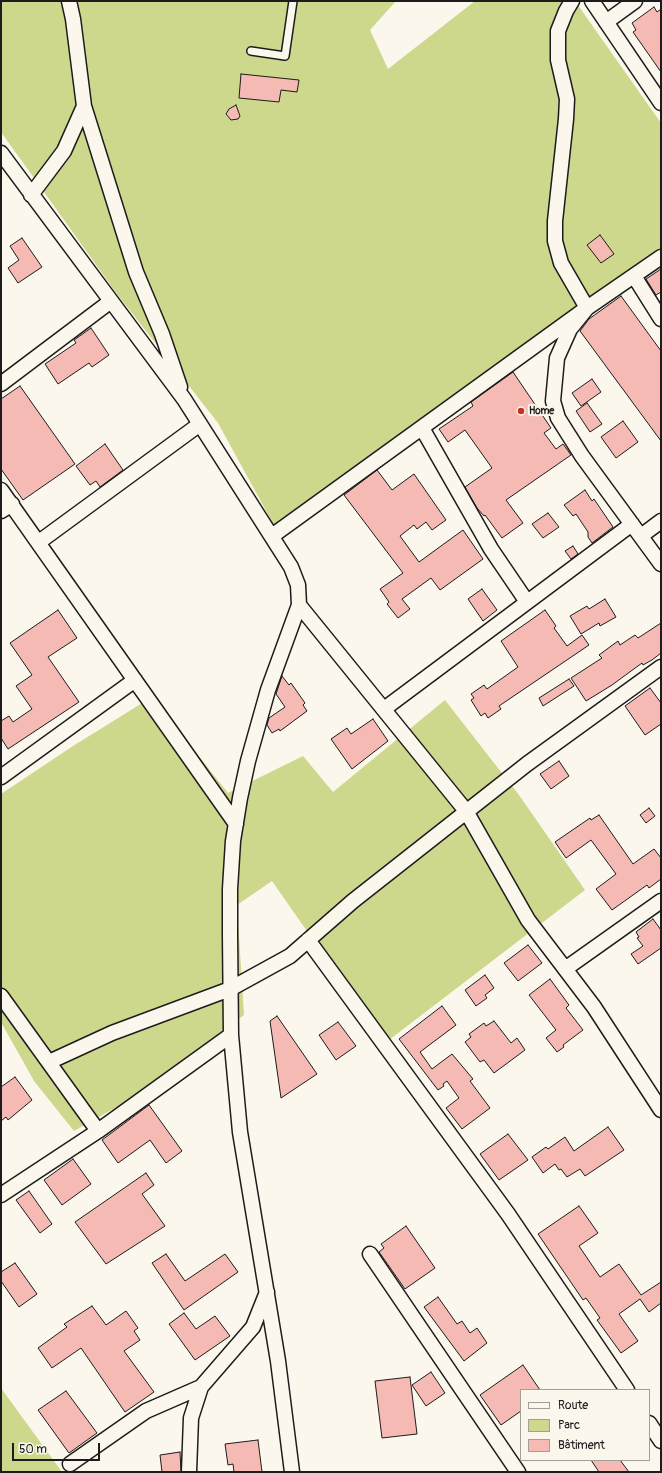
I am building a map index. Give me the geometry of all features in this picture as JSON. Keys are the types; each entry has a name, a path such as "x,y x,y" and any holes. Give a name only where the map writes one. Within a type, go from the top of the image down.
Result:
{"street":[{"path":"69,1 73,19 84,106 136,272 162,334 184,399"},
{"path":"572,1 566,11 558,31 558,60 567,99 565,141 560,168 555,213 555,241 562,263 586,308"},
{"path":"592,1 661,103"},
{"path":"606,22 635,1"},
{"path":"31,195 64,151 84,106"},
{"path":"1,153 184,399 272,536 291,567 298,585 299,605 268,690 248,761 236,824 230,889 231,1034 240,1132 267,1291 292,1472"},
{"path":"272,536 586,308 661,257"},
{"path":"634,276 661,319"},
{"path":"1,384 111,302"},
{"path":"586,308 570,329 557,358 553,401 558,418 582,456 661,564"},
{"path":"39,542 200,424"},
{"path":"422,428 491,548 527,602"},
{"path":"1,490 7,508 39,542 236,824"},
{"path":"641,536 661,521"},
{"path":"384,709 632,524"},
{"path":"299,605 466,811 528,920 594,1007 661,1110"},
{"path":"48,1062 112,1033 230,989 290,956 353,901 466,811 527,764 661,667"},
{"path":"1,777 135,680"},
{"path":"565,969 661,901"},
{"path":"308,940 508,1214 626,1389"},
{"path":"1,996 98,1131"},
{"path":"1,1195 98,1131 231,1034"},
{"path":"370,1254 518,1472"},
{"path":"189,1472 191,1418 201,1387 253,1328 267,1291"},
{"path":"70,1464 146,1411 201,1387"},
{"path":"650,1424 661,1441"}],"lane":[{"path":"251,51 285,56 293,1"}],"green space":[{"path":"1,1 396,1 370,30 388,69 475,1 575,1 661,123 661,251 276,529 218,423 117,294 1,132"},
{"path":"152,697 228,793 303,756 333,792 445,700 519,795 585,890 385,1043 272,881 237,905 244,1015 131,1099 74,1131 34,1081 1,1022 1,794 73,746"},
{"path":"1,1388 62,1472 1,1472"}],"building":[{"path":"654,7 657,12 661,9 661,72 633,32 636,30 632,23"},
{"path":"241,74 299,80 297,92 281,90 279,102 239,98"},
{"path":"236,105 240,116 238,119 231,120 226,114 229,109"},
{"path":"600,235 614,254 601,263 587,245"},
{"path":"22,238 42,267 18,283 8,268 19,260 10,246"},
{"path":"661,269 661,292 656,295 646,279"},
{"path":"621,296 661,351 661,441 580,331 589,319"},
{"path":"91,328 109,355 92,367 89,363 58,384 45,364 76,343 74,340"},
{"path":"513,372 551,428 544,433 556,449 563,444 571,455 506,500 523,523 502,538 485,515 484,516 477,508 465,487 492,468 465,430 448,442 439,429 473,406 471,402"},
{"path":"592,379 601,392 581,406 572,393"},
{"path":"20,386 75,464 23,500 1,469 1,399"},
{"path":"587,403 602,424 590,432 576,411"},
{"path":"623,421 638,442 616,458 601,437"},
{"path":"105,444 123,470 100,487 96,481 90,485 76,466"},
{"path":"377,470 392,490 414,474 446,520 432,530 426,522 417,529 414,525 400,536 419,562 463,530 483,559 440,590 431,578 402,599 410,609 398,618 387,604 389,602 380,589 403,573 344,495"},
{"path":"585,490 592,501 594,499 613,527 592,543 588,537 588,532 576,514 573,516 564,505"},
{"path":"548,513 559,527 543,538 532,524"},
{"path":"573,546 578,554 571,559 565,551"},
{"path":"482,589 497,610 483,621 468,599"},
{"path":"605,599 616,617 600,626 599,623 581,634 570,616 587,606 589,609"},
{"path":"58,610 77,638 48,657 79,702 8,749 1,738 1,721 9,716 13,722 32,709 16,686 32,675 10,643"},
{"path":"545,610 556,626 554,628 567,646 582,635 589,645 499,706 501,709 488,718 485,713 481,716 471,700 474,698 471,694 484,685 487,689 518,667 501,641"},
{"path":"661,623 661,653 643,665 642,663 612,685 586,701 571,678 602,658 599,655 618,641 620,645 635,635 638,638"},
{"path":"282,676 289,685 291,683 305,703 303,705 307,711 280,731 279,729 272,733 267,725 269,718 285,707 276,694"},
{"path":"569,679 574,686 543,706 539,698"},
{"path":"650,688 661,703 661,724 645,735 625,706"},
{"path":"373,719 388,741 352,769 331,739 347,728 351,734"},
{"path":"559,761 569,776 551,789 540,774"},
{"path":"649,808 655,816 646,823 640,815"},
{"path":"599,815 633,864 654,849 661,858 661,879 649,888 647,885 612,910 596,889 616,874 591,840 566,858 555,842 590,818 591,820"},
{"path":"653,919 661,930 661,948 638,964 631,954 643,946 637,938 639,937 636,932"},
{"path":"528,945 542,963 518,981 504,963"},
{"path":"485,975 494,988 485,995 487,998 476,1006 465,990"},
{"path":"550,979 569,1005 566,1008 583,1030 563,1045 564,1047 557,1052 546,1038 556,1030 529,995"},
{"path":"442,1006 456,1025 420,1052 432,1069 452,1054 473,1079 470,1081 490,1108 462,1129 446,1108 459,1098 447,1081 443,1084 444,1086 438,1090 399,1039"},
{"path":"277,1016 317,1074 281,1098 270,1021"},
{"path":"494,1021 511,1043 517,1038 525,1050 494,1073 484,1060 480,1062 465,1042 471,1037 469,1034 484,1023 486,1026"},
{"path":"338,1022 356,1046 336,1060 319,1035"},
{"path":"15,1077 32,1100 8,1120 6,1117 1,1121 1,1087"},
{"path":"149,1105 182,1151 166,1163 150,1140 118,1163 102,1140"},
{"path":"608,1127 624,1150 585,1176 580,1169 567,1177 555,1164 543,1173 532,1157 546,1147 548,1149 565,1137 574,1151"},
{"path":"508,1134 528,1160 499,1180 480,1154"},
{"path":"73,1159 91,1184 62,1205 44,1180"},
{"path":"146,1173 154,1185 142,1194 165,1226 106,1264 75,1222"},
{"path":"29,1191 52,1224 40,1233 16,1200"},
{"path":"579,1206 598,1233 579,1246 600,1277 619,1264 641,1295 661,1282 661,1303 649,1312 640,1299 619,1314 638,1341 621,1353 597,1320 600,1318 586,1298 583,1300 538,1234"},
{"path":"406,1226 435,1268 405,1289 379,1252 384,1248 381,1244"},
{"path":"166,1254 185,1281 225,1254 238,1272 184,1310 152,1263"},
{"path":"15,1263 37,1294 19,1307 1,1281 1,1272"},
{"path":"438,1297 457,1324 462,1321 470,1333 477,1328 487,1343 464,1361 424,1307"},
{"path":"92,1306 106,1325 126,1311 138,1328 134,1331 140,1340 124,1351 154,1392 125,1412 81,1348 52,1368 38,1348 67,1327 64,1324"},
{"path":"184,1313 196,1329 215,1316 230,1336 195,1360 169,1324"},
{"path":"523,1365 539,1389 520,1389 520,1412 501,1425 480,1395"},
{"path":"431,1372 445,1393 426,1406 412,1385"},
{"path":"410,1377 417,1434 382,1438 375,1381"},
{"path":"66,1391 97,1433 69,1453 38,1410"},
{"path":"258,1440 262,1472 234,1472 233,1464 228,1465 225,1444"},
{"path":"180,1452 181,1472 162,1472 160,1455"},
{"path":"592,1461 621,1461 629,1472 599,1472"}],"place":[{"name":"Home","path":"521,411"}]}
